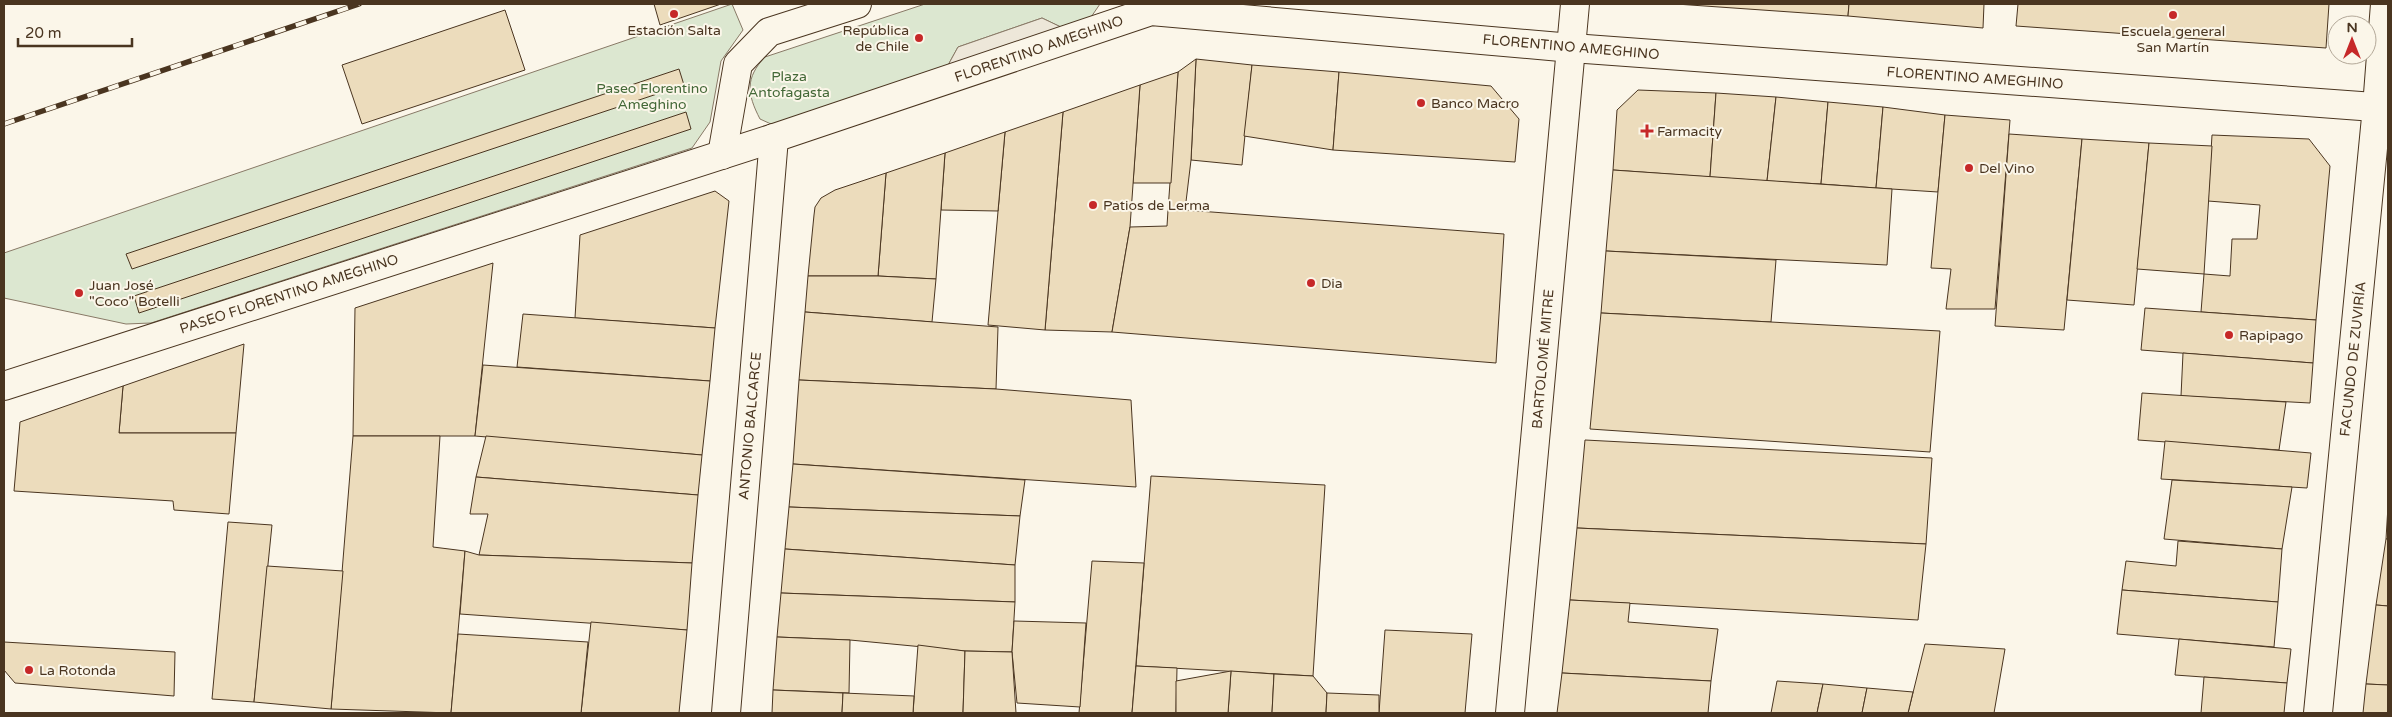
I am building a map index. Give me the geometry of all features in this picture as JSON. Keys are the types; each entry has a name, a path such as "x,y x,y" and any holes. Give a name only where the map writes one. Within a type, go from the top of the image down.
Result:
{"street":[{"path":"722,154 738,64 769,32 857,4"},
{"name":"BARTOLOMÉ MITRE","path":"1510,713 1575,4"},
{"name":"FACUNDO DE ZUVIRÍA","path":"2318,713 2383,108 2385,4"},
{"name":"FLORENTINO AMEGHINO","path":"774,138 1146,7 1572,48 2383,108"},
{"name":"PASEO FLORENTINO AMEGHINO","path":"4,386 774,138"},
{"name":"ANTONIO BALCARCE","path":"726,713 774,138"}],"green space":[{"name":"Paseo Florentino Ameghino","path":"732,4 743,30 721,61 710,122 692,148 151,323 126,324 4,298 4,253"},
{"name":"Plaza Antofagasta","path":"925,4 1100,4 1089,20 1063,28 1042,18 958,47 947,67 783,122 771,124 760,119 752,102 750,86 754,72 765,57"}],"shaded area":[{"path":"1042,18 1063,28 947,67 958,47"}],"building":[{"name":"Estación Salta","path":"654,4 721,4 660,25"},
{"path":"1676,4 1849,4 1848,16"},
{"path":"1849,4 1984,4 1983,28 1848,16"},
{"name":"Escuela general San Martín","path":"2018,4 2329,4 2326,48 2016,26"},
{"path":"505,10 525,70 362,124 342,65"},
{"path":"1196,59 1252,65 1242,165 1191,160"},
{"path":"1196,59 1191,160 1185,210 1168,210 1178,72"},
{"path":"1252,65 1339,72 1333,150 1244,136"},
{"path":"679,69 684,85 132,269 126,254"},
{"path":"1178,72 1171,183 1133,183 1140,85"},
{"name":"Banco Macro","path":"1339,72 1491,86 1519,119 1515,162 1333,150"},
{"name":"Patios de Lerma","path":"1140,85 1130,227 1112,332 1045,330 1063,112"},
{"path":"1638,90 1716,93 1710,177 1613,170 1617,110"},
{"path":"1716,93 1776,97 1767,181 1710,177"},
{"path":"1776,97 1828,102 1821,184 1767,181"},
{"path":"1828,102 1883,107 1876,188 1821,184"},
{"path":"1883,107 1945,115 1938,192 1876,188"},
{"path":"686,112 691,129 139,313 134,296"},
{"path":"1063,112 1045,330 988,325 1005,132"},
{"path":"1945,115 2010,120 1995,309 1946,309 1951,269 1931,268"},
{"path":"1005,132 998,211 941,210 945,153"},
{"path":"2009,134 2082,139 2064,330 1995,326"},
{"path":"2212,135 2309,139 2330,166 2316,320 2201,312 2204,274 2230,276 2232,239 2257,239 2260,205 2208,201"},
{"path":"2082,139 2149,143 2134,305 2067,300"},
{"path":"2149,143 2212,146 2204,274 2137,269"},
{"path":"945,153 936,279 878,276 886,173"},
{"path":"1613,170 1892,189 1887,265 1606,251"},
{"path":"886,173 878,276 808,276 815,207 821,198 835,190"},
{"path":"715,191 729,201 715,328 575,318 580,235"},
{"name":"Dia","path":"1168,210 1504,234 1496,363 1112,332 1130,227 1167,226"},
{"path":"1606,251 1776,260 1771,322 1601,313"},
{"path":"493,263 475,436 353,436 355,308"},
{"path":"808,276 878,276 936,279 932,322 805,312"},
{"name":"Rapipago","path":"2145,308 2316,320 2313,363 2141,350"},
{"path":"805,312 998,327 996,389 799,380"},
{"path":"1601,313 1940,331 1930,452 1590,429"},
{"path":"523,314 715,328 710,381 517,367"},
{"path":"244,344 236,433 119,433 123,386"},
{"path":"2183,353 2313,363 2310,403 2181,396"},
{"path":"483,365 710,381 702,455 475,436"},
{"path":"799,380 996,389 1131,400 1136,487 793,464"},
{"path":"123,386 119,433 236,433 229,514 174,510 173,501 14,491 20,422"},
{"path":"2142,393 2286,402 2279,450 2138,440"},
{"path":"353,436 440,436 433,547 465,551 451,713 331,709"},
{"path":"486,436 702,455 698,495 476,477"},
{"path":"1585,440 1932,458 1926,544 1577,528"},
{"path":"2165,441 2311,453 2307,488 2161,479"},
{"path":"793,464 1025,480 1020,516 789,507"},
{"path":"1151,476 1325,485 1313,676 1136,666"},
{"path":"476,477 698,495 692,563 479,555 488,514 470,514"},
{"path":"2172,480 2292,487 2282,549 2164,539"},
{"path":"2388,506 2388,539 2386,539"},
{"path":"789,507 1020,516 1015,565 785,549"},
{"path":"228,522 272,525 254,702 212,699"},
{"path":"1577,528 1926,544 1918,620 1570,600"},
{"path":"2386,539 2388,539 2388,606 2376,605"},
{"path":"2178,541 2282,549 2278,602 2122,590 2126,561 2176,566"},
{"path":"785,549 1015,565 1015,602 781,593"},
{"path":"465,551 479,555 692,563 687,630 460,614"},
{"path":"1092,561 1144,563 1132,713 1079,713"},
{"path":"267,566 343,571 331,709 254,702"},
{"path":"2122,590 2278,602 2274,647 2117,634"},
{"path":"781,593 1015,602 1012,652 965,651 850,640 777,637"},
{"path":"1570,600 1630,603 1628,622 1718,629 1711,681 1562,673"},
{"path":"2376,605 2388,606 2388,685 2366,684"},
{"path":"1014,621 1086,623 1080,707 1017,703 1012,652"},
{"path":"591,622 687,630 679,713 581,713"},
{"path":"1385,630 1472,634 1465,713 1379,713"},
{"path":"458,634 588,642 581,713 451,713"},
{"path":"777,637 850,640 849,693 773,690"},
{"path":"2179,639 2291,649 2287,683 2175,675"},
{"path":"4,642 175,652 174,696 15,683 4,670"},
{"path":"1925,644 2005,649 1994,713 1908,713"},
{"path":"918,645 965,651 963,713 913,713"},
{"path":"965,651 1012,652 1016,713 963,713"},
{"path":"1136,666 1177,668 1176,713 1132,713"},
{"path":"1231,671 1274,674 1272,713 1228,713"},
{"path":"1231,671 1228,713 1176,713 1176,681"},
{"path":"1562,673 1711,681 1708,713 1557,713"},
{"path":"1274,674 1313,676 1327,693 1326,713 1272,713"},
{"path":"2204,677 2287,683 2284,713 2201,713"},
{"path":"1777,681 1823,684 1817,713 1771,713"},
{"path":"1823,684 1867,688 1862,713 1817,713"},
{"path":"2366,684 2388,685 2388,713 2363,713"},
{"path":"1867,688 1913,692 1908,713 1862,713"},
{"path":"773,690 843,693 842,713 772,713"},
{"path":"843,693 914,696 913,713 842,713"},
{"path":"1327,693 1379,695 1379,713 1326,713"}],"railway":[{"path":"4,124 359,4"}],"place":[{"name":"Estación Salta","path":"674,14"},
{"name":"Escuela general San Martín","path":"2173,15"},
{"name":"República de Chile","path":"919,38"},
{"name":"Banco Macro","path":"1421,103"},
{"name":"Farmacity","path":"1647,131"},
{"name":"Del Vino","path":"1969,168"},
{"name":"Patios de Lerma","path":"1093,205"},
{"name":"Dia","path":"1311,283"},
{"name":"Juan José \"Coco\" Botelli","path":"79,293"},
{"name":"Rapipago","path":"2229,335"},
{"name":"La Rotonda","path":"29,670"}]}
